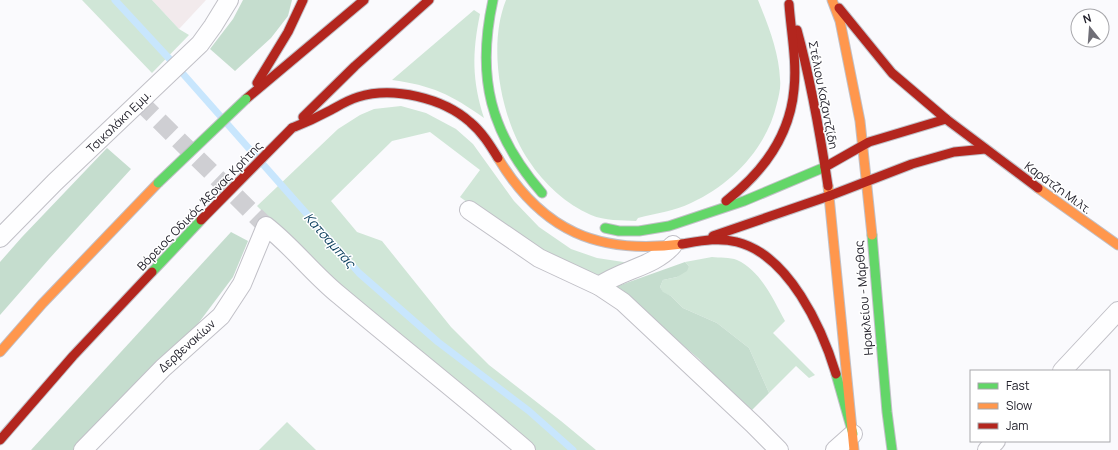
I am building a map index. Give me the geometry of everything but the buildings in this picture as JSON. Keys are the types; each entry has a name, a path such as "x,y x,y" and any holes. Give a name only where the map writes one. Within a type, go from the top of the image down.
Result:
{"main road":[{"path":"246,99 290,30 303,0"},
{"path":"0,352 42,304 158,183 246,99 364,0"},
{"name":"Βόρειος Οδικός Άξονας Κρήτης","path":"0,440 83,346 201,220 355,66 429,0"},
{"path":"494,0 488,26 485,60 485,78 488,95 502,131 515,155 532,181 549,200"},
{"path":"833,1 840,21 859,116 862,145"},
{"name":"Καράτζη Μιλτ.","path":"833,1 892,73 946,119 985,149 1118,245"},
{"path":"708,213 728,200 751,180 771,154 784,131 789,118 794,89 794,64 788,2"},
{"name":"Στέλιου Καζαντζίδη","path":"788,2 800,38 807,67 820,134 829,196"},
{"path":"292,128 348,101 366,95 394,92 421,98 444,106 470,122 482,134 517,186 544,214 554,222 579,234 607,243 635,246 673,245 715,239 729,240 751,246 772,262 795,286 812,310 823,336 842,393 853,442"},
{"path":"598,226 619,230 644,230 662,227 708,213 825,167 862,145 885,136 946,119"},
{"name":"Ηρακλείου - Μάρθας","path":"862,145 867,182 885,398 892,450"},
{"path":"701,240 829,196 912,164 954,152 985,149"},
{"name":"Ηρακλείου - Μάρθας","path":"829,196 853,442"}],"street":[{"name":"Τσικαλάκη Εμμ.","path":"0,238 200,44 217,21 229,0"},
{"path":"469,210 539,258 599,286 623,302 779,450"},
{"name":"Δερβενακίων","path":"83,450 163,368 205,331 224,311 242,284 266,226 293,249 338,295 471,403 526,450"},
{"path":"599,286 617,276 657,259 673,245"},
{"path":"1063,370 1118,311"},
{"path":"835,450 853,442"},
{"path":"987,450 995,442"}],"shaded area":[{"path":"152,0 206,0 179,29"}],"green space":[{"path":"82,0 152,0 179,29 189,35 152,73"},
{"path":"243,0 292,0 288,16 271,38 235,71 210,49 233,19"},
{"path":"506,0 758,0 778,59 780,82 780,91 777,103 765,135 746,163 734,175 706,195 685,206 638,218 636,221 613,220 591,215 564,199 542,178 529,161 519,144 511,125 504,104 498,61 500,19"},
{"path":"474,10 480,14 477,28 474,66 477,91 484,118 462,103 441,92 406,82 392,80"},
{"path":"401,106 426,113 456,129 473,144 514,201 539,227 571,249 597,258 630,263 599,276 583,274 512,235 460,197 480,170 430,132 392,141 331,201 357,232 382,241 451,327 489,365 596,450 533,450 333,282 257,206 338,129 360,115 374,109"},
{"path":"107,148 131,169 0,315 0,262"},
{"path":"231,232 248,241 233,277 191,333 77,450 31,450"},
{"path":"712,257 737,260 760,278 785,321 773,333 815,375 809,378 796,366 769,393 749,348 717,323 683,308 671,296 663,293 660,287 663,280 677,277 689,266 685,262"},
{"path":"685,262 689,266 687,271 677,277 663,280 660,287 663,292 671,296 683,308 717,323 749,348 769,393 748,414 699,359 615,287"},
{"path":"287,422 316,450 259,450"}],"waterway":[{"name":"Κατσαμπάς","path":"115,0 177,67 359,273 438,342 529,411 573,450"}],"tunnel":[{"path":"140,102 266,226"}],"traffic: fast":[{"path":"493,0 488,28 486,54 487,79 492,103 499,126 510,148 524,171 542,193"},
{"path":"158,183 246,99"},
{"path":"605,228 619,231 639,231 669,226 744,201 825,167"},
{"path":"152,272 201,220"},
{"path":"872,235 887,412 892,450"},
{"path":"836,374 853,434"}],"traffic: slow":[{"path":"832,0 840,21 860,121 872,235"},
{"path":"498,158 515,183 534,204 553,220 575,232 598,241 624,245 652,246 682,244"},
{"path":"0,352 42,304 158,183"},
{"path":"828,186 854,450"},
{"path":"1038,188 1118,245"}],"traffic: jam":[{"path":"257,83 288,32 303,0"},
{"path":"246,99 364,0"},
{"path":"303,117 355,66 429,0"},
{"path":"726,201 762,166 780,138 787,122 795,78 789,4"},
{"path":"839,8 892,73 946,119"},
{"path":"797,30 815,107 828,186"},
{"path":"292,128 312,120 347,101 358,97 386,93 417,96 446,106 470,122 489,144 498,158"},
{"path":"825,167 869,142 946,119 1038,188"},
{"path":"201,220 292,128"},
{"path":"829,196 912,164 954,152 985,149"},
{"path":"713,236 829,196"},
{"path":"682,244 710,240 737,242 756,250 772,262 787,277 801,296 812,315 822,336 836,374"},
{"path":"0,440 73,356 152,272"}]}
